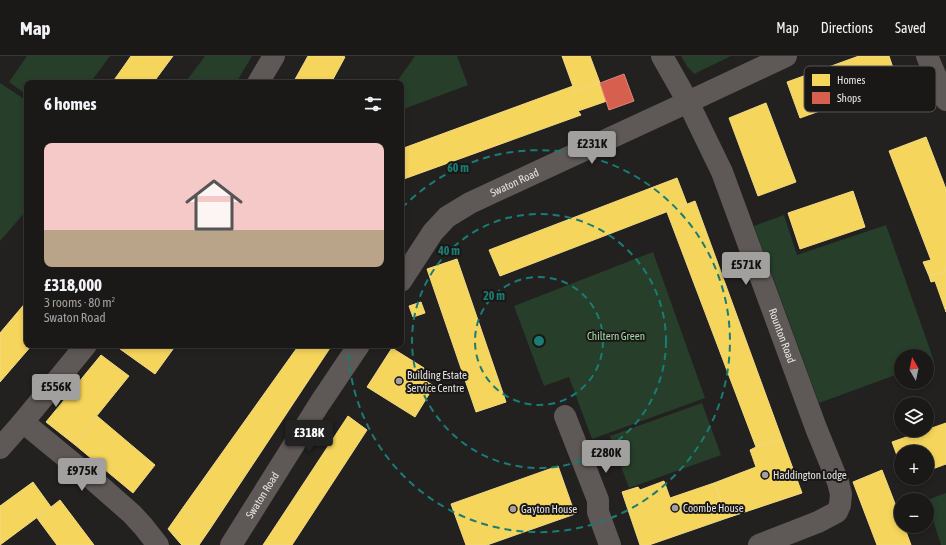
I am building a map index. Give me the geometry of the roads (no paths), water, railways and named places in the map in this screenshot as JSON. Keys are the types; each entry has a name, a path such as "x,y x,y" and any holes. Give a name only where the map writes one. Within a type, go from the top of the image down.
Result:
{"street":[{"path":"260,80 274,56"},
{"name":"Rounton Road","path":"662,56 688,102 722,172 816,428 840,488 840,505 837,512 830,517 759,545"},
{"name":"Swaton Road","path":"404,276 433,232 447,217 470,203 786,56"},
{"path":"927,56 932,66"},
{"path":"936,75 946,100"},
{"path":"0,448 84,348"},
{"name":"Swaton Road","path":"231,545 320,403 357,348"},
{"path":"565,416 598,500 598,512 610,545"},
{"path":"23,422 128,510 158,545"}],"place":[{"name":"Building Estate Service Centre","path":"399,381"},
{"name":"Haddington Lodge","path":"765,475"},
{"name":"Coombe House","path":"675,508"},
{"name":"Gayton House","path":"513,509"}],"park label":[{"name":"Chiltern Green","path":"616,336"}]}
